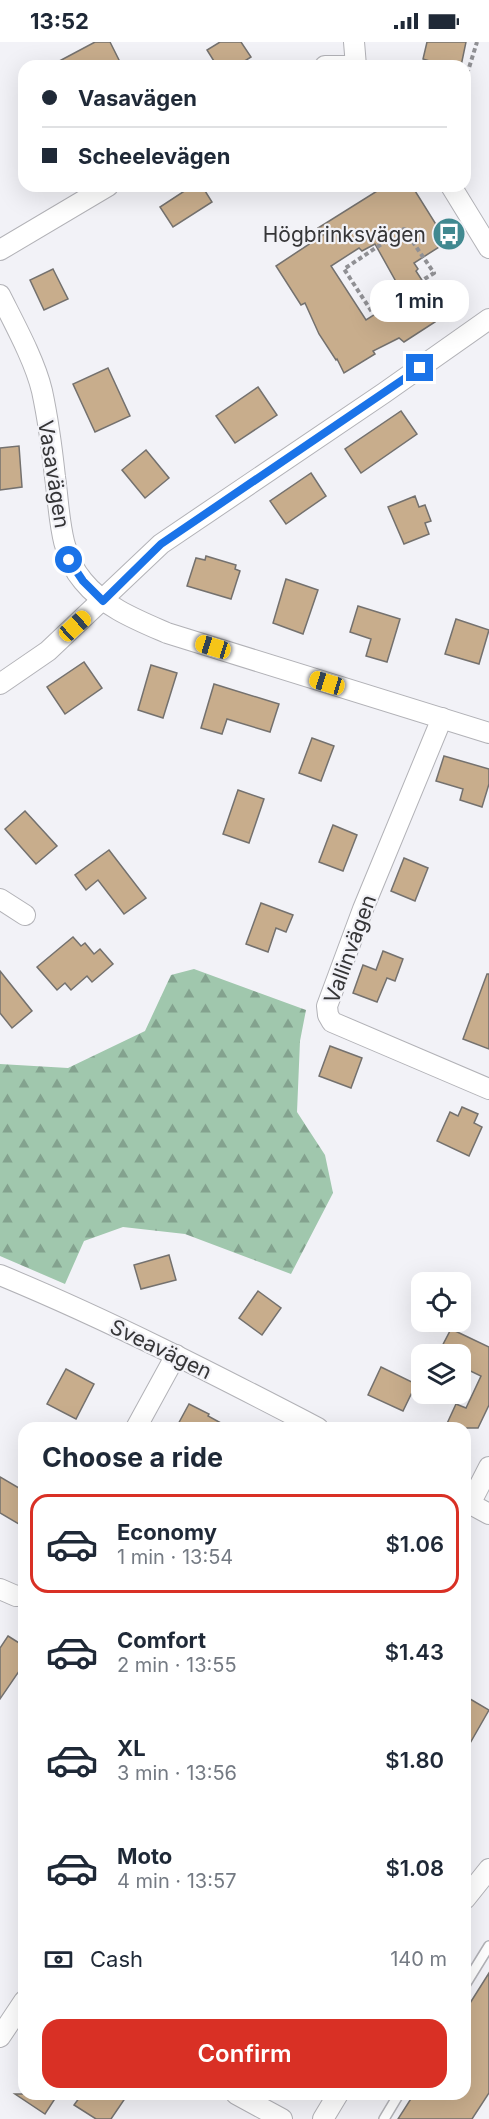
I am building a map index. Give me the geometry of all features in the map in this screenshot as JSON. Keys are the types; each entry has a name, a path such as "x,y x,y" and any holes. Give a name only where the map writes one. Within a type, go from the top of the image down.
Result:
{"street":[{"path":"354,42 356,60"},
{"path":"0,250 98,192"},
{"path":"455,192 489,248"},
{"name":"Vasavägen","path":"0,295 41,389 60,522 69,560 83,581 103,601 130,617 167,633 489,733"},
{"path":"0,684 48,651 161,544 489,319"},
{"name":"Vallinvägen","path":"442,718 363,909 327,1006 328,1015 332,1022 489,1089"},
{"path":"0,899 25,915"},
{"name":"Sveavägen","path":"0,1275 176,1354 306,1422"},
{"path":"139,1422 176,1354"},
{"path":"471,1496 489,1467"},
{"path":"471,1505 489,1514"},
{"path":"0,1589 18,1596"},
{"path":"471,1892 489,1869"},
{"path":"0,2037 18,2010"},
{"path":"247,2100 282,2119"},
{"path":"323,2119 334,2100"}],"lane":[{"path":"471,1975 489,1946"},
{"path":"384,2119 395,2100"}],"path":[{"path":"471,61 477,42"},
{"path":"404,229 434,273 372,312 344,269 404,229"}],"green space":[{"path":"194,969 306,1010 300,1041 297,1112 325,1155 333,1193 291,1274 185,1234 123,1227 84,1241 65,1284 0,1256 0,1064 68,1068 145,1031 171,975"}],"building":[{"path":"95,42 110,42 119,60 61,60"},
{"path":"220,42 241,42 251,57 246,60 213,60 207,50"},
{"path":"427,42 466,42 462,60 423,59"},
{"path":"183,192 206,192 212,202 173,227 160,207"},
{"path":"375,192 416,192 447,242 414,263 418,269 416,271 442,311 432,317 435,322 404,342 399,338 373,351 375,354 344,373 319,334 305,303 301,305 276,266 323,235 318,228","holes":["375,244 404,296 366,320 331,266 359,248 362,251"]},
{"path":"53,269 68,299 44,310 30,280"},
{"path":"108,368 130,416 95,432 73,384"},
{"path":"258,387 277,415 235,443 216,416"},
{"path":"401,411 417,434 361,473 345,449"},
{"path":"19,446 22,487 0,490 0,448"},
{"path":"146,450 169,478 145,498 122,470"},
{"path":"311,473 326,496 286,524 270,501"},
{"path":"415,496 419,507 425,505 431,521 425,523 429,534 404,544 388,507"},
{"path":"206,556 236,565 235,569 240,571 231,599 187,586 196,558 205,560"},
{"path":"286,579 318,590 303,634 273,623"},
{"path":"358,606 400,619 387,662 366,656 371,639 350,632"},
{"path":"456,619 489,630 479,664 445,654"},
{"path":"84,662 102,688 65,714 47,687"},
{"path":"151,665 177,673 163,718 138,710"},
{"path":"214,684 279,704 270,732 227,719 222,734 201,728"},
{"path":"312,738 334,746 321,781 299,773"},
{"path":"444,756 489,769 489,784 482,807 460,800 463,789 436,781"},
{"path":"238,790 264,799 249,843 223,834"},
{"path":"25,811 57,846 36,864 5,829"},
{"path":"333,825 357,835 343,871 319,862"},
{"path":"109,850 146,898 124,914 98,880 86,890 75,875"},
{"path":"404,858 428,868 415,901 391,891"},
{"path":"261,903 293,915 286,932 276,928 268,952 246,944"},
{"path":"73,937 81,946 85,943 94,954 100,949 113,964 92,982 87,976 71,990 65,983 57,990 37,967"},
{"path":"383,951 403,959 395,981 387,978 377,1002 353,993 363,965 376,970"},
{"path":"0,971 32,1011 12,1028 0,1013"},
{"path":"487,974 489,974 489,1049 463,1039"},
{"path":"330,1046 362,1058 351,1088 319,1076"},
{"path":"462,1107 478,1114 474,1123 482,1127 469,1156 437,1141 450,1112 458,1116"},
{"path":"169,1255 176,1280 141,1289 134,1265"},
{"path":"258,1291 281,1308 262,1335 239,1318"},
{"path":"449,1332 457,1332 489,1347 489,1405 478,1428 471,1428 471,1422 448,1422 456,1404 466,1408 468,1404 471,1404 471,1397 481,1376 471,1371 471,1344 443,1344"},
{"path":"381,1367 411,1382 411,1394 403,1411 368,1395"},
{"path":"66,1369 94,1384 76,1419 47,1404"},
{"path":"189,1404 219,1422 179,1422"},
{"path":"0,1477 18,1488 18,1524 0,1513"},
{"path":"8,1636 18,1642 18,1673 0,1699 0,1648"},
{"path":"471,1700 489,1710 471,1742"},
{"path":"489,1973 489,2093 472,2119 398,2119 410,2100 471,2100 471,2002"},
{"path":"24,2100 54,2100 45,2114"},
{"path":"78,2100 124,2100 111,2119 96,2119 74,2105"}],"place":[{"name":"Högbrinksvägen","path":"449,234"}],"route":[{"path":"69,560 83,581 103,601 161,544 420,368"}]}
